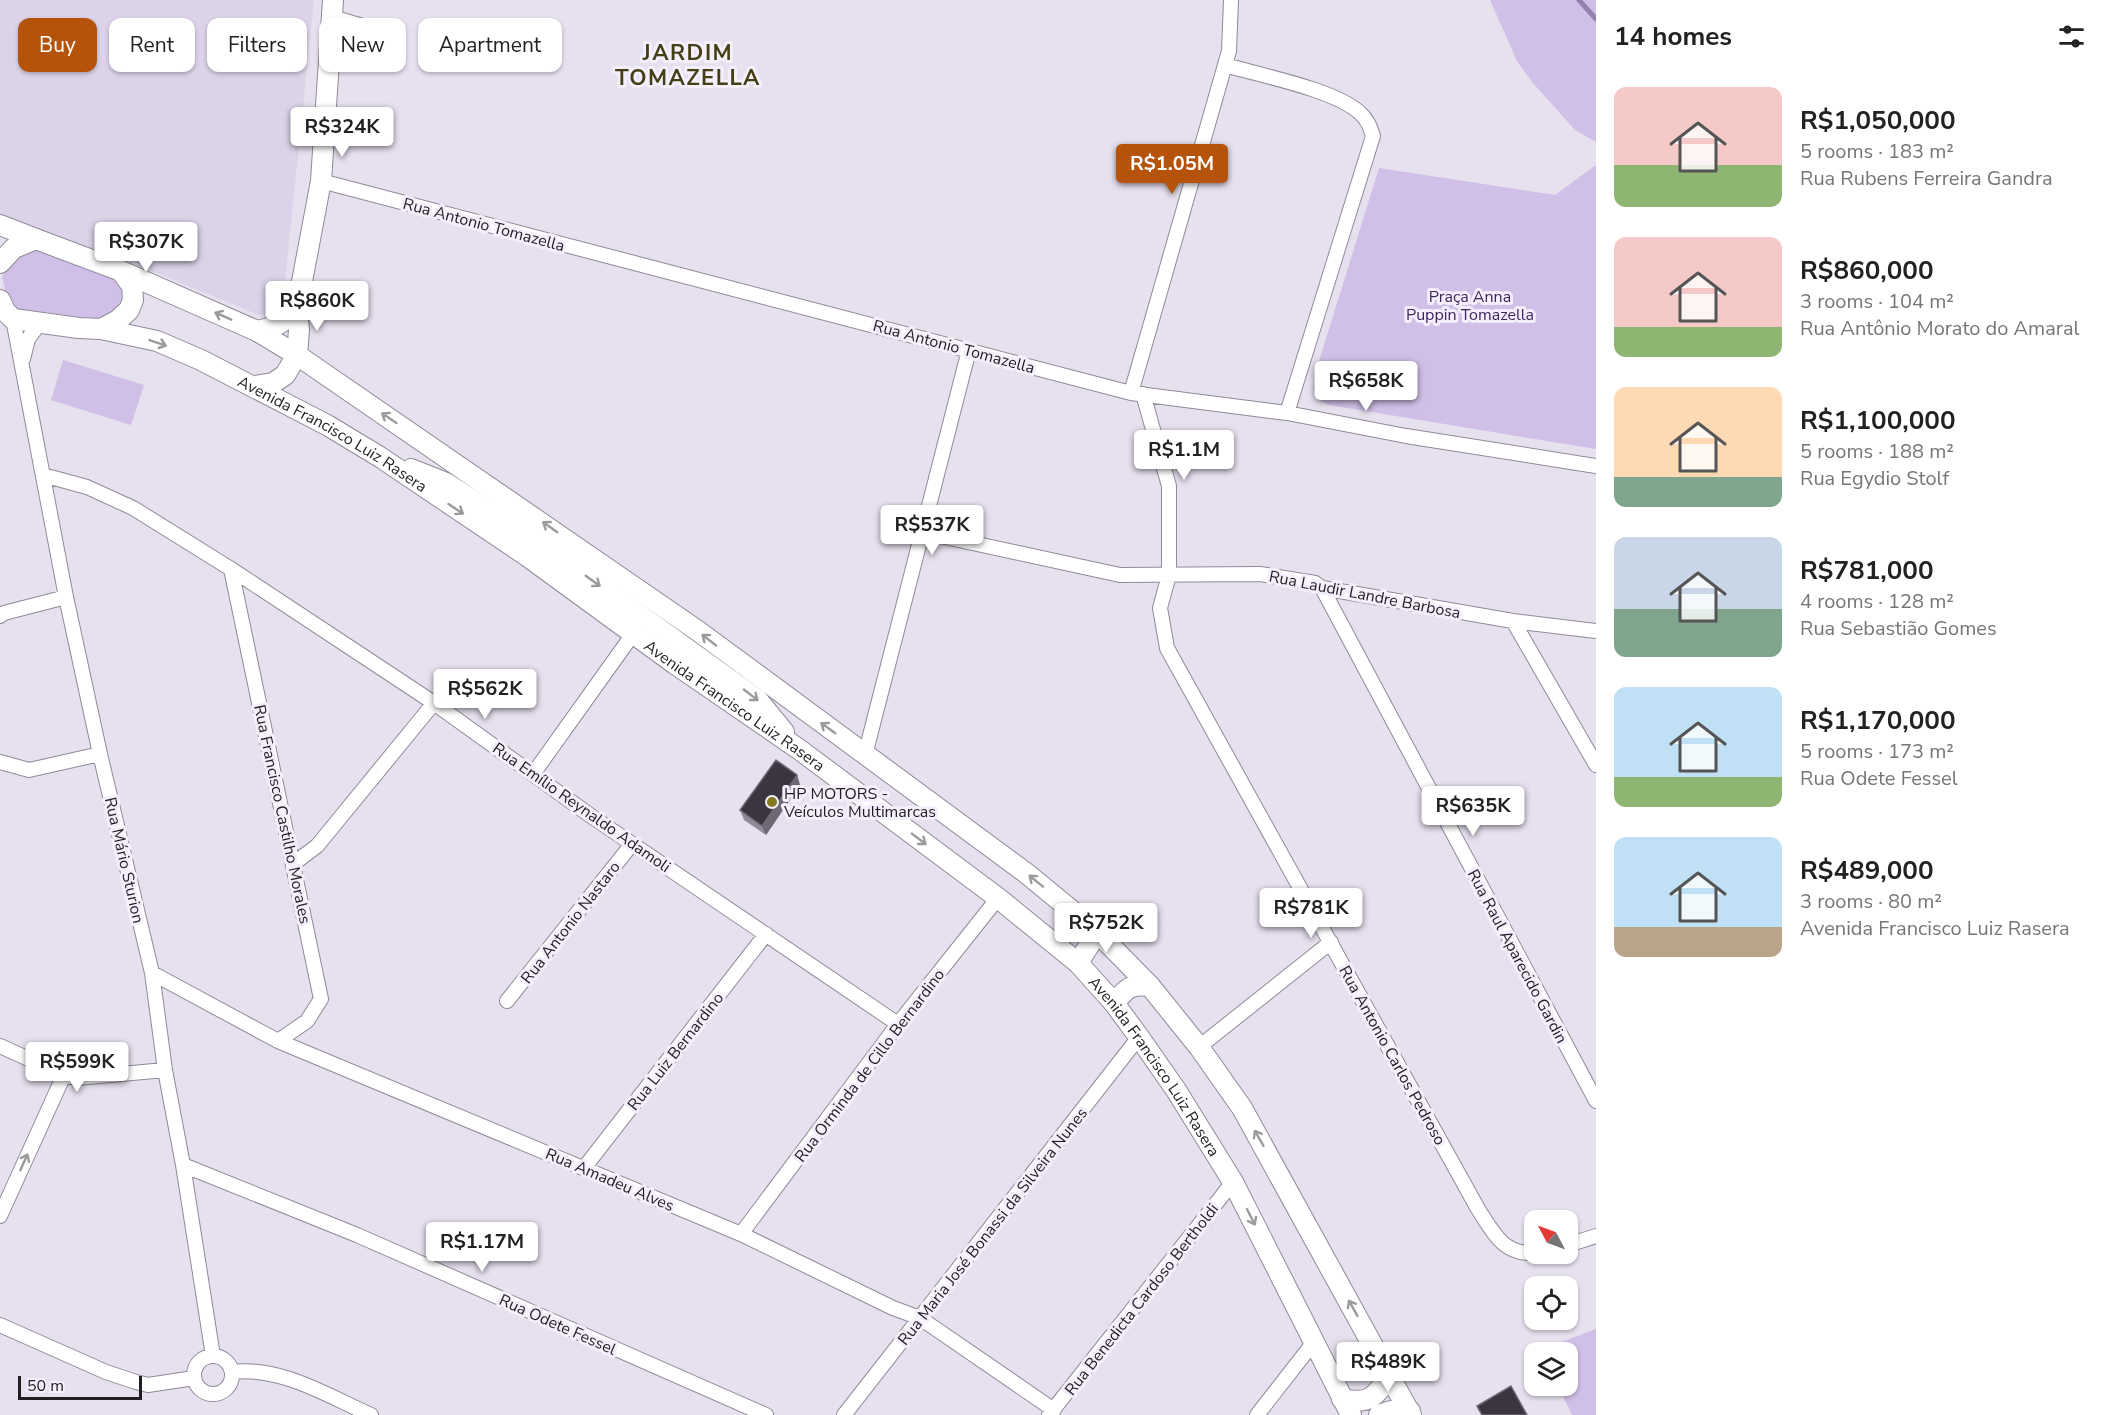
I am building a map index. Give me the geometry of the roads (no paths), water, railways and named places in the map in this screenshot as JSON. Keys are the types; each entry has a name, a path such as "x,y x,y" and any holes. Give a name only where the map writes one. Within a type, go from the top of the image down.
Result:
{"street":[{"path":"1137,393 1229,51 1232,0"},
{"path":"255,386 273,383 285,375 297,355 299,330 297,308 321,181 333,9 354,18"},
{"path":"1225,65 1321,92 1343,101 1368,121 1373,136 1287,413"},
{"name":"Rua Antonio Tomazella","path":"321,181 1137,393 1287,413 1596,466"},
{"path":"0,225 31,240 121,271 257,331 297,355 698,631 1026,873 1093,928 1150,986 1199,1047 1242,1108 1411,1413"},
{"path":"0,244 31,240"},
{"path":"0,263 14,248 31,240"},
{"path":"101,329 118,320 129,310 133,300 132,286 121,271"},
{"path":"257,331 273,328 285,321 297,308"},
{"name":"Avenida Francisco Luiz Rasera","path":"5,313 39,324 101,329 157,341 255,386 327,425 527,556 633,634 800,750 998,898 1078,963 1114,1003 1139,1037 1176,1090 1233,1182 1346,1407"},
{"name":"Rua Mário Sturion","path":"5,313 22,367 66,597 100,754 152,973 165,1070 183,1165 213,1356"},
{"name":"Rua Mário Sturion","path":"22,367 28,339 39,324"},
{"path":"865,755 969,350"},
{"name":"Rua Antonio Carlos Pedroso","path":"1137,393 1169,486 1169,575 1160,608 1167,648 1478,1209 1501,1244 1524,1254"},
{"path":"380,458 446,483 537,542 758,699 800,750"},
{"name":"Rua Emílio Reynaldo Adamoli","path":"43,475 87,487 133,508 231,569 434,703 632,844 898,1024"},
{"name":"Rua Laudir Landre Barbosa","path":"922,532 1120,575 1260,574 1315,583 1322,588 1513,621 1596,631"},
{"name":"Rua Francisco Castilho Morales","path":"231,569 321,999 307,1021 278,1041"},
{"name":"Rua Raul Aparecido Gardin","path":"1322,588 1596,1101"},
{"path":"0,616 66,597"},
{"path":"1513,621 1596,765"},
{"path":"533,774 633,634"},
{"path":"293,864 317,846 434,703"},
{"path":"0,762 29,770 100,754"},
{"name":"Rua Antonio Nastaro","path":"507,1001 632,844"},
{"name":"Rua Orminda de Cillo Bernardino","path":"741,1234 898,1024 998,898"},
{"path":"1078,963 1090,944 1093,928"},
{"name":"Rua Luiz Bernardino","path":"584,1168 766,934"},
{"path":"1199,1047 1331,942"},
{"name":"Rua Amadeu Alves","path":"152,973 278,1041 741,1234 893,1308 920,1318 1052,1412"},
{"path":"1114,1003 1126,989 1136,985 1150,986"},
{"name":"Rua Maria José Bonassi da Silveira Nunes","path":"844,1415 1139,1037"},
{"path":"0,1046 64,1075 77,1078 165,1070"},
{"path":"0,1216 64,1075"},
{"name":"Rua Odete Fessel","path":"183,1165 357,1235 766,1415"},
{"name":"Rua Benedicta Cardoso Bertholdi","path":"1052,1412 1233,1182"},
{"path":"1578,1242 1596,1236"},
{"path":"0,1325 136,1383 148,1385 194,1378"},
{"path":"1257,1415 1314,1342"},
{"path":"213,1356 226,1360 232,1372 230,1385 220,1393 213,1395 200,1390 194,1378 194,1371 201,1360 213,1356"},
{"path":"232,1372 247,1370 276,1375 371,1415"},
{"path":"1346,1407 1370,1400 1390,1375"},
{"path":"1379,1415 1391,1412 1411,1413"}],"waterway":[{"path":"1579,0 1596,19"}],"place":[{"name":"HP MOTORS - Veículos Multimarcas","path":"772,802"}],"district":[{"name":"JARDIM TOMAZELLA","path":"688,64"}],"park label":[{"name":"Praça Anna Puppin Tomazella","path":"1470,305"}]}
